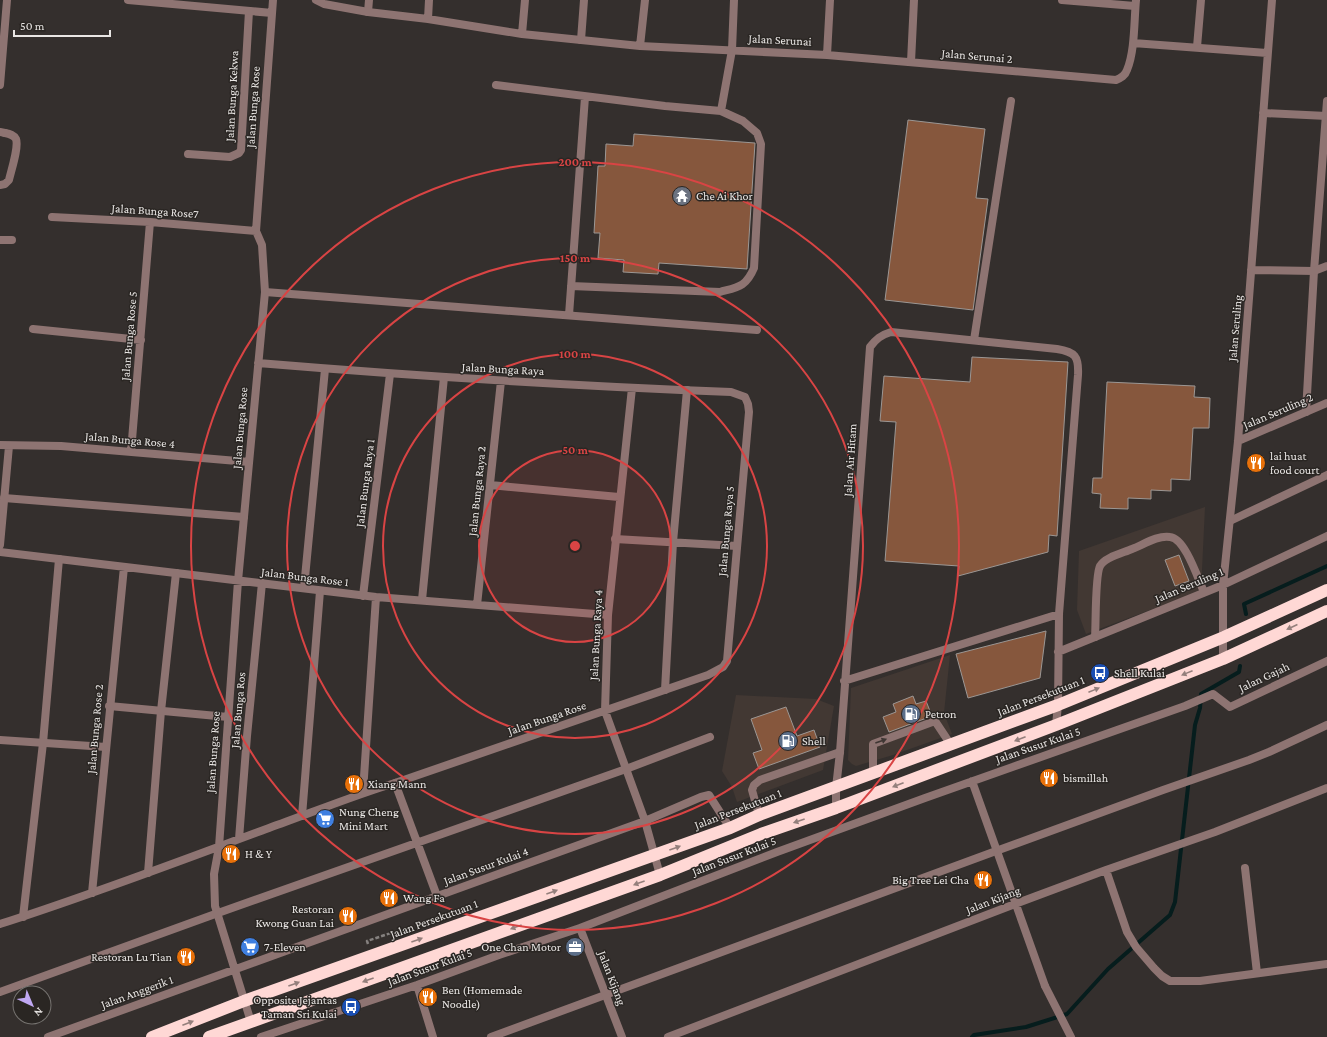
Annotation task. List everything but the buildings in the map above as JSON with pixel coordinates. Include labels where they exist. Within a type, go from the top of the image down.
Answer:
[{"type":"highway","name":"Jalan Persekutuan 1","points":[[152,1037],[244,1001],[730,828],[759,815],[836,788],[1058,705],[1224,637],[1327,590]]},
{"type":"highway","points":[[209,1037],[660,875],[761,834],[836,808],[1056,725],[1223,659],[1327,611]]},
{"type":"street","points":[[0,85],[7,0]]},
{"type":"street","points":[[128,0],[272,13]]},
{"type":"street","points":[[234,0],[234,9]]},
{"type":"street","name":"Jalan Bunga Rose","points":[[251,1022],[215,906],[214,874],[219,847],[238,581],[265,292],[262,245],[256,231],[273,0]]},
{"type":"street","name":"Jalan Serunai","points":[[316,0],[324,4],[368,12],[428,19],[522,34],[640,46],[827,55]]},
{"type":"street","points":[[368,12],[369,0]]},
{"type":"street","points":[[428,19],[429,0]]},
{"type":"street","points":[[522,34],[525,0]]},
{"type":"street","points":[[581,40],[584,0]]},
{"type":"street","points":[[640,46],[645,0]]},
{"type":"street","points":[[721,111],[732,50],[734,0]]},
{"type":"street","points":[[827,55],[830,0]]},
{"type":"street","points":[[911,62],[914,0]]},
{"type":"street","points":[[1062,0],[1136,3],[1133,43],[1267,53]]},
{"type":"street","points":[[1197,47],[1201,0]]},
{"type":"street","name":"Jalan Seruling","points":[[1223,659],[1223,584],[1238,441],[1272,0]]},
{"type":"street","name":"Jalan Bunga Kekwa","points":[[188,154],[230,157],[239,154],[241,150],[249,11]]},
{"type":"street","name":"Jalan Serunai 2","points":[[827,55],[1116,80],[1123,77],[1127,71],[1133,43]]},
{"type":"street","points":[[496,85],[585,97],[721,111],[743,121],[757,134],[761,144],[754,268],[749,280],[738,287],[720,292],[571,286]]},
{"type":"street","points":[[569,316],[585,97]]},
{"type":"street","points":[[1306,412],[1314,271],[1327,101]]},
{"type":"street","points":[[974,340],[1011,102]]},
{"type":"street","points":[[1263,113],[1326,116]]},
{"type":"street","points":[[0,185],[5,184],[9,180],[17,146],[15,137],[11,134],[3,132]]},
{"type":"street","name":"Jalan Bunga Rose7","points":[[52,217],[150,222],[256,231]]},
{"type":"street","name":"Jalan Bunga Rose 5","points":[[131,452],[150,222]]},
{"type":"street","points":[[0,240],[12,240]]},
{"type":"street","points":[[1251,270],[1314,271],[1327,266]]},
{"type":"street","points":[[265,292],[757,330]]},
{"type":"street","points":[[33,329],[140,340]]},
{"type":"street","name":"Jalan Air Hitam","points":[[836,808],[836,788],[840,752],[844,681],[870,348],[883,334],[891,332],[1069,351],[1076,357],[1079,366],[1059,614],[1058,705],[1056,725]]},
{"type":"street","name":"Jalan Bunga Raya","points":[[258,363],[390,374],[501,381],[730,392],[745,398]]},
{"type":"street","points":[[304,588],[325,369]]},
{"type":"street","name":"Jalan Bunga Raya 1","points":[[364,596],[390,374]]},
{"type":"street","points":[[422,600],[444,377]]},
{"type":"street","name":"Jalan Bunga Raya 2","points":[[477,605],[501,381]]},
{"type":"street","name":"Jalan Bunga Raya 4","points":[[632,388],[619,497],[608,615],[605,711],[645,821],[660,875]]},
{"type":"street","points":[[665,690],[673,542],[687,390]]},
{"type":"street","name":"Jalan Bunga Raya 5","points":[[723,667],[727,661],[728,654],[749,412],[748,404],[745,398]]},
{"type":"street","name":"Jalan Seruling 2","points":[[1238,441],[1327,403]]},
{"type":"street","name":"Jalan Bunga Rose 4","points":[[0,445],[61,446],[249,462]]},
{"type":"street","points":[[0,545],[9,446]]},
{"type":"street","points":[[1230,521],[1327,475]]},
{"type":"street","points":[[490,485],[619,497]]},
{"type":"street","points":[[4,498],[244,517]]},
{"type":"street","name":"Jalan Seruling 1","points":[[1058,652],[1223,584],[1327,536]]},
{"type":"street","points":[[1095,637],[1098,577],[1100,566],[1108,560],[1159,538],[1170,537],[1178,540],[1184,548],[1204,592]]},
{"type":"street","points":[[615,539],[737,546]]},
{"type":"street","name":"Jalan Bunga Rose 1","points":[[0,552],[364,596],[608,615]]},
{"type":"street","points":[[23,917],[42,743],[59,559]]},
{"type":"street","name":"Jalan Bunga Rose 2","points":[[92,894],[109,706],[124,567]]},
{"type":"street","points":[[148,873],[161,711],[176,573]]},
{"type":"street","name":"Jalan Bunga Ros","points":[[239,839],[247,736],[262,583]]},
{"type":"street","points":[[302,816],[320,591]]},
{"type":"street","points":[[363,792],[376,597]]},
{"type":"street","points":[[844,681],[1059,614]]},
{"type":"street","name":"Jalan Gajah","points":[[1213,694],[1230,707],[1327,661]]},
{"type":"street","name":"Jalan Bunga Rose","points":[[0,924],[92,894],[363,792],[395,783],[605,711],[708,675],[723,667]]},
{"type":"street","name":"Jalan Susur Kulai 5","points":[[261,1037],[417,985],[499,955],[580,928],[777,852],[1185,706],[1213,694]]},
{"type":"street","points":[[109,706],[228,718]]},
{"type":"street","points":[[873,774],[873,744],[935,721],[951,745]]},
{"type":"street","points":[[491,1037],[1269,752],[1327,725]]},
{"type":"street","points":[[0,992],[218,913],[626,769],[710,737]]},
{"type":"street","points":[[0,740],[106,747]]},
{"type":"street","points":[[759,815],[752,790],[754,785],[760,780],[840,752]]},
{"type":"street","points":[[972,781],[1045,986],[1071,1037]]},
{"type":"street","points":[[395,783],[437,896]]},
{"type":"street","name":"Jalan Kijang","points":[[668,1037],[1015,904],[1215,832],[1327,788]]},
{"type":"street","name":"Jalan Susur Kulai 4","points":[[234,970],[645,821],[701,797],[709,795],[730,828]]},
{"type":"street","points":[[1245,868],[1257,973]]},
{"type":"street","points":[[1106,870],[1127,932],[1136,947],[1154,968],[1170,981],[1200,981],[1327,964]]},
{"type":"street","name":"Jalan Kijang","points":[[580,928],[622,1037]]},
{"type":"street","name":"Jalan Anggerik 1","points":[[48,1037],[234,970]]},
{"type":"street","points":[[417,985],[433,1037]]},
{"type":"path","points":[[367,941],[394,932]]},
{"type":"shaded area","points":[[1205,507],[1201,591],[1086,634],[1077,610],[1079,551]]},
{"type":"shaded area","points":[[950,655],[944,713],[952,734],[893,755],[856,766],[852,764],[848,760],[851,688]]},
{"type":"shaded area","points":[[736,695],[816,699],[834,706],[823,770],[737,802],[732,787],[722,771]]},
{"type":"waterway","points":[[1246,614],[1244,604],[1327,566]]},
{"type":"waterway","points":[[972,1037],[974,1035],[1026,1027],[1067,1014],[1108,969],[1170,915],[1175,902],[1195,725],[1200,708],[1201,694],[1239,672],[1240,666]]},
{"type":"place","name":"Che Ai Khor","points":[[682,196]]},
{"type":"place","name":"lai huat food court","points":[[1256,463]]},
{"type":"place","name":"Shell Kulai","points":[[1100,673]]},
{"type":"place","name":"Petron","points":[[911,714]]},
{"type":"place","name":"Shell","points":[[788,741]]},
{"type":"place","name":"bismillah","points":[[1049,778]]},
{"type":"place","name":"Xiang Mann","points":[[354,784]]},
{"type":"place","name":"Nung Cheng Mini Mart","points":[[325,819]]},
{"type":"place","name":"H & Y","points":[[231,854]]},
{"type":"place","name":"Big Tree Lei Cha","points":[[983,880]]},
{"type":"place","name":"Wang Fa","points":[[389,898]]},
{"type":"place","name":"Restoran Kwong Guan Lai","points":[[348,916]]},
{"type":"place","name":"7-Eleven","points":[[250,947]]},
{"type":"place","name":"One Chan Motor","points":[[575,947]]},
{"type":"place","name":"Restoran Lu Tian","points":[[186,957]]},
{"type":"place","name":"Ben (Homemade Noodle)","points":[[428,997]]},
{"type":"place","name":"Opposite Jejantas Taman Sri Kulai","points":[[351,1007]]}]
